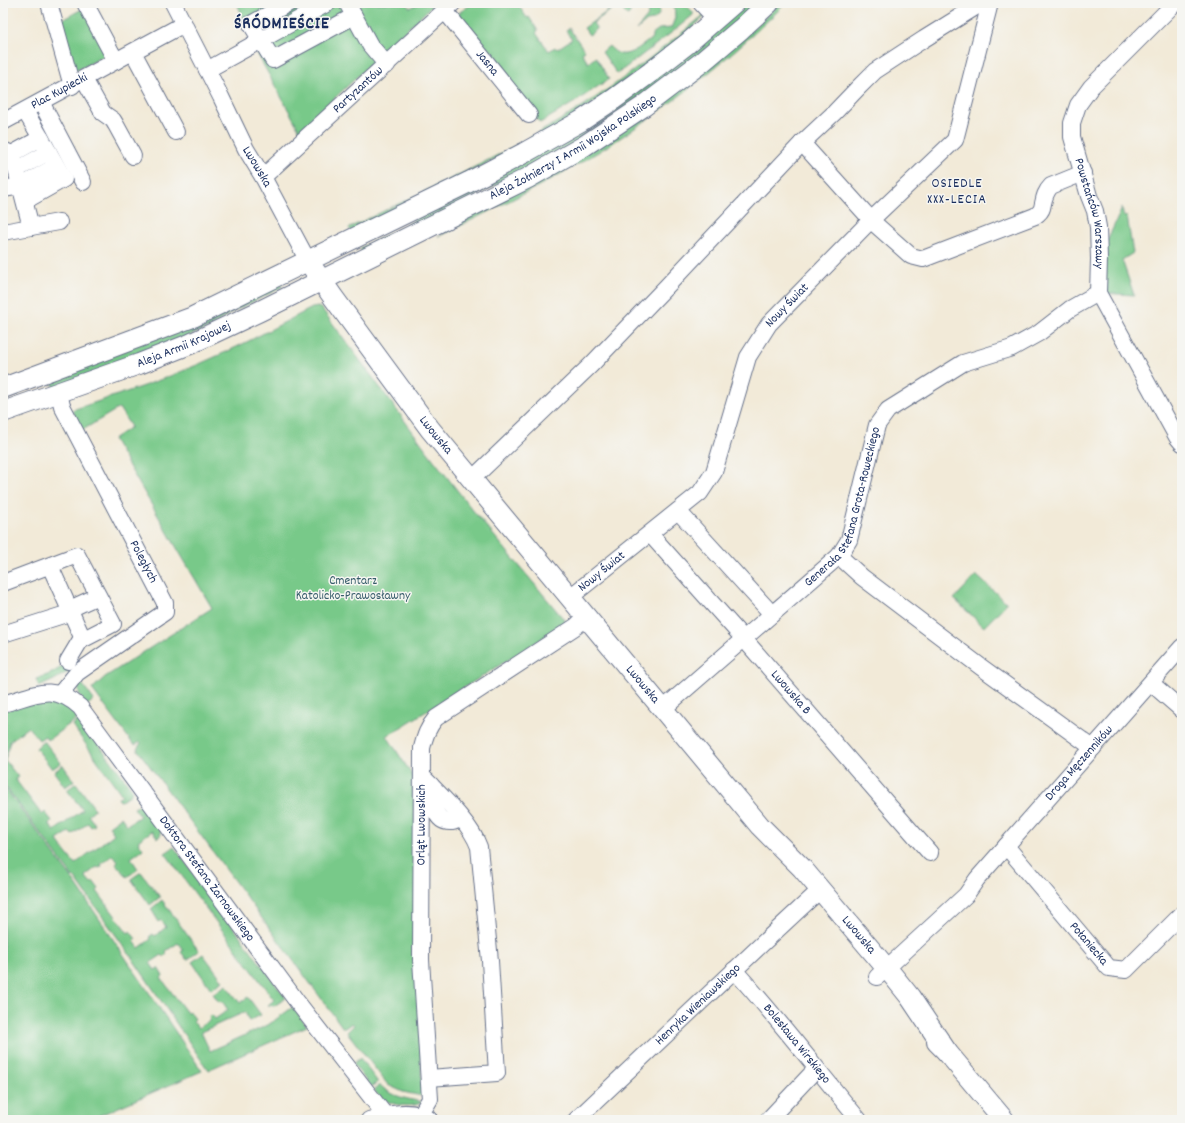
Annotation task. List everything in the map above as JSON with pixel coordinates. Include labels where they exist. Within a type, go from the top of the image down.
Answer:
[{"type":"main road","name":"Aleja Żołnierzy I Armii Wojska Polskiego","points":[[348,241],[524,153],[581,121],[651,72],[734,3]]},
{"type":"main road","name":"Aleja Żołnierzy I Armii Wojska Polskiego","points":[[358,262],[528,178],[600,136],[644,106],[702,62],[769,3]]},
{"type":"main road","name":"Aleja Armii Krajowej","points":[[3,385],[193,317],[348,241]]},
{"type":"main road","name":"Lwowska","points":[[308,261],[321,281],[430,429],[471,480],[760,826],[779,856],[816,894],[879,969],[900,1003],[947,1052],[1004,1120]]},
{"type":"main road","name":"Aleja Armii Krajowej","points":[[3,412],[179,349],[234,324],[358,262]]},
{"type":"street","points":[[49,3],[78,82],[102,113],[113,120],[133,156]]},
{"type":"street","points":[[85,3],[116,61]]},
{"type":"street","name":"Lwowska","points":[[173,3],[246,149],[263,177],[308,261]]},
{"type":"street","points":[[289,3],[251,24],[273,60],[351,9]]},
{"type":"street","points":[[701,3],[716,19]]},
{"type":"street","points":[[471,480],[591,365],[802,143],[875,71],[924,38],[982,3]]},
{"type":"street","name":"Nowy Świat","points":[[569,598],[700,493],[714,472],[748,357],[769,324],[871,220],[955,140],[990,3]]},
{"type":"street","name":"Powstańców Warszawy","points":[[1098,293],[1098,227],[1095,211],[1072,137],[1072,123],[1078,105],[1091,87],[1175,3]]},
{"type":"street","points":[[207,70],[322,4],[351,9]]},
{"type":"street","name":"Partyzantów","points":[[263,177],[449,7]]},
{"type":"street","name":"Jasna","points":[[449,7],[529,115]]},
{"type":"street","points":[[351,9],[370,45],[387,64]]},
{"type":"street","name":"Plac Kupiecki","points":[[3,120],[25,111],[184,24]]},
{"type":"street","points":[[133,52],[176,132]]},
{"type":"street","points":[[40,102],[83,182]]},
{"type":"street","points":[[25,111],[64,179],[25,201]]},
{"type":"street","points":[[802,143],[871,220],[911,256],[923,259],[1036,216],[1042,210],[1044,196],[1051,186],[1083,173]]},
{"type":"street","points":[[31,227],[21,186],[8,152],[45,145]]},
{"type":"street","points":[[16,170],[45,145]]},
{"type":"street","points":[[3,189],[21,186],[56,166]]},
{"type":"street","points":[[3,232],[59,222]]},
{"type":"street","points":[[1098,293],[1177,437],[1182,443]]},
{"type":"street","name":"Generała Stefana Grota-Roweckiego","points":[[663,709],[839,556],[848,540],[877,425],[888,410],[963,363],[1012,348],[1039,333],[1070,309],[1098,293]]},
{"type":"street","name":"Poległych","points":[[59,393],[62,406],[165,603],[165,612],[77,673],[60,694]]},
{"type":"street","points":[[678,511],[772,614]]},
{"type":"street","name":"Lwowska B","points":[[650,534],[744,639],[930,853]]},
{"type":"street","points":[[3,583],[78,555],[113,624],[80,641],[68,661]]},
{"type":"street","points":[[839,556],[862,577],[981,667],[1093,748]]},
{"type":"street","points":[[50,566],[69,610],[84,639]]},
{"type":"street","points":[[3,634],[63,615],[69,610],[98,596]]},
{"type":"street","name":"Orląt Lwowskich","points":[[426,1117],[430,1098],[421,960],[427,780],[422,748],[425,736],[429,726],[436,718],[576,627],[586,618]]},
{"type":"street","name":"Droga Męczenników","points":[[879,969],[962,900],[977,879],[1182,647]]},
{"type":"street","points":[[1150,683],[1182,710]]},
{"type":"street","name":"Doktora Stefana Żarnowskiego","points":[[3,704],[51,691],[70,698],[80,707],[298,1003],[385,1115]]},
{"type":"street","points":[[427,780],[475,837],[479,847],[490,961],[497,1073],[429,1078]]},
{"type":"street","name":"Połaniecka","points":[[1006,846],[1109,968],[1126,970],[1182,914]]},
{"type":"street","name":"Henryka Wieniawskiego","points":[[576,1120],[816,894]]},
{"type":"street","name":"Bolesława Wirskiego","points":[[734,970],[859,1120]]},
{"type":"street","points":[[768,1120],[816,1069]]},
{"type":"street","points":[[369,1120],[385,1115],[406,1113],[426,1117]]},
{"type":"green space","points":[[237,3],[407,3],[410,8],[419,3],[435,3],[300,131],[258,55]]},
{"type":"green space","points":[[473,3],[517,3],[527,18],[529,17],[538,31],[536,33],[549,51],[555,47],[557,49],[572,39],[566,30],[569,28],[585,51],[582,53],[588,63],[596,57],[609,79],[540,123],[468,34],[457,14]]},
{"type":"green space","points":[[619,3],[634,3],[629,14],[627,15],[618,5],[593,23],[597,29],[589,35],[584,28]]},
{"type":"green space","points":[[644,3],[658,3],[659,13],[654,20],[647,21],[636,30],[647,17],[649,12]]},
{"type":"green space","points":[[674,3],[684,3],[693,12],[693,15],[617,74],[602,52],[609,46],[620,54],[629,53],[652,38],[652,34],[659,29],[671,28],[675,18]]},
{"type":"green space","points":[[744,3],[759,3],[720,39],[576,144],[363,253],[360,248],[406,226],[429,208],[714,30]]},
{"type":"green space","points":[[780,3],[786,3],[737,49],[658,112],[602,150],[573,167],[438,237],[756,26]]},
{"type":"green space","points":[[84,8],[108,54],[72,73],[58,22]]},
{"type":"green space","points":[[704,15],[704,17],[657,59],[558,127],[352,233],[349,228],[506,151],[577,110],[633,71]]},
{"type":"green space","points":[[1122,208],[1124,217],[1127,216],[1133,253],[1122,260],[1134,295],[1098,293],[1099,259]]},
{"type":"green space","points":[[280,283],[282,287],[230,313],[209,328],[54,388],[51,378]]},
{"type":"green space","name":"Cmentarz Katolicko-Prawosławny","points":[[318,307],[322,309],[471,508],[567,623],[387,736],[414,778],[422,1096],[403,1092],[388,1085],[347,1032],[354,1025],[352,1023],[343,1028],[137,749],[141,743],[140,742],[135,745],[133,744],[92,689],[105,677],[212,608],[113,439],[131,427],[119,408],[81,431],[72,410],[163,379],[199,364],[241,345],[312,308]]},
{"type":"green space","points":[[976,575],[1007,603],[984,627],[954,599]]},
{"type":"green space","points":[[67,664],[71,670],[39,687],[36,679],[50,674]]},
{"type":"green space","points":[[80,681],[94,700],[86,706],[79,694],[78,688]]},
{"type":"green space","points":[[42,700],[59,702],[71,709],[79,717],[48,740],[45,736],[39,740],[28,727],[10,741],[5,760],[18,777],[15,779],[42,815],[45,812],[52,821],[49,824],[54,831],[83,810],[67,790],[76,783],[95,809],[88,815],[95,825],[91,827],[88,823],[72,835],[69,832],[57,840],[62,848],[75,864],[114,834],[109,826],[121,817],[127,825],[140,816],[134,808],[140,805],[143,806],[161,830],[161,834],[158,838],[152,831],[138,841],[143,849],[131,858],[138,869],[127,877],[116,864],[118,862],[113,855],[101,864],[102,866],[99,868],[97,867],[85,876],[91,883],[93,881],[99,889],[97,891],[128,933],[130,931],[136,939],[134,941],[139,948],[151,939],[149,937],[153,934],[155,936],[166,927],[161,920],[159,922],[151,909],[162,900],[199,951],[187,960],[181,952],[183,950],[178,943],[166,951],[167,954],[164,957],[162,955],[150,963],[155,970],[158,968],[163,976],[161,978],[187,1013],[190,1012],[195,1019],[193,1021],[198,1028],[210,1020],[209,1017],[212,1015],[215,1019],[228,1010],[222,1001],[219,1002],[213,994],[226,985],[240,1003],[248,997],[261,1015],[249,1021],[245,1012],[201,1032],[210,1051],[268,1025],[293,1007],[307,1026],[208,1070],[130,955],[74,877],[3,783],[3,711]]},
{"type":"green space","points":[[80,719],[132,789],[131,794],[123,800],[120,801],[118,798],[122,795],[72,725]]},
{"type":"green space","points":[[44,741],[61,763],[52,769],[36,748]]},
{"type":"green space","points":[[63,765],[74,781],[65,787],[54,772]]},
{"type":"green space","points":[[3,785],[73,880],[202,1071],[89,1120],[3,1120]]},
{"type":"green space","points":[[174,847],[286,998],[274,1006],[268,1005],[274,1000],[165,853]]},
{"type":"green space","points":[[141,872],[160,897],[150,905],[131,879]]},
{"type":"green space","points":[[203,954],[223,981],[211,989],[192,962]]},
{"type":"green space","points":[[360,1058],[377,1081],[377,1083],[371,1087],[353,1064]]},
{"type":"green space","points":[[379,1086],[390,1093],[406,1099],[423,1102],[409,1106],[397,1105],[379,1096],[374,1090]]},
{"type":"district","name":"ŚRÓDMIEŚCIE","points":[[282,25]]},
{"type":"district","name":"OSIEDLE XXX-LECIA","points":[[957,192]]}]
